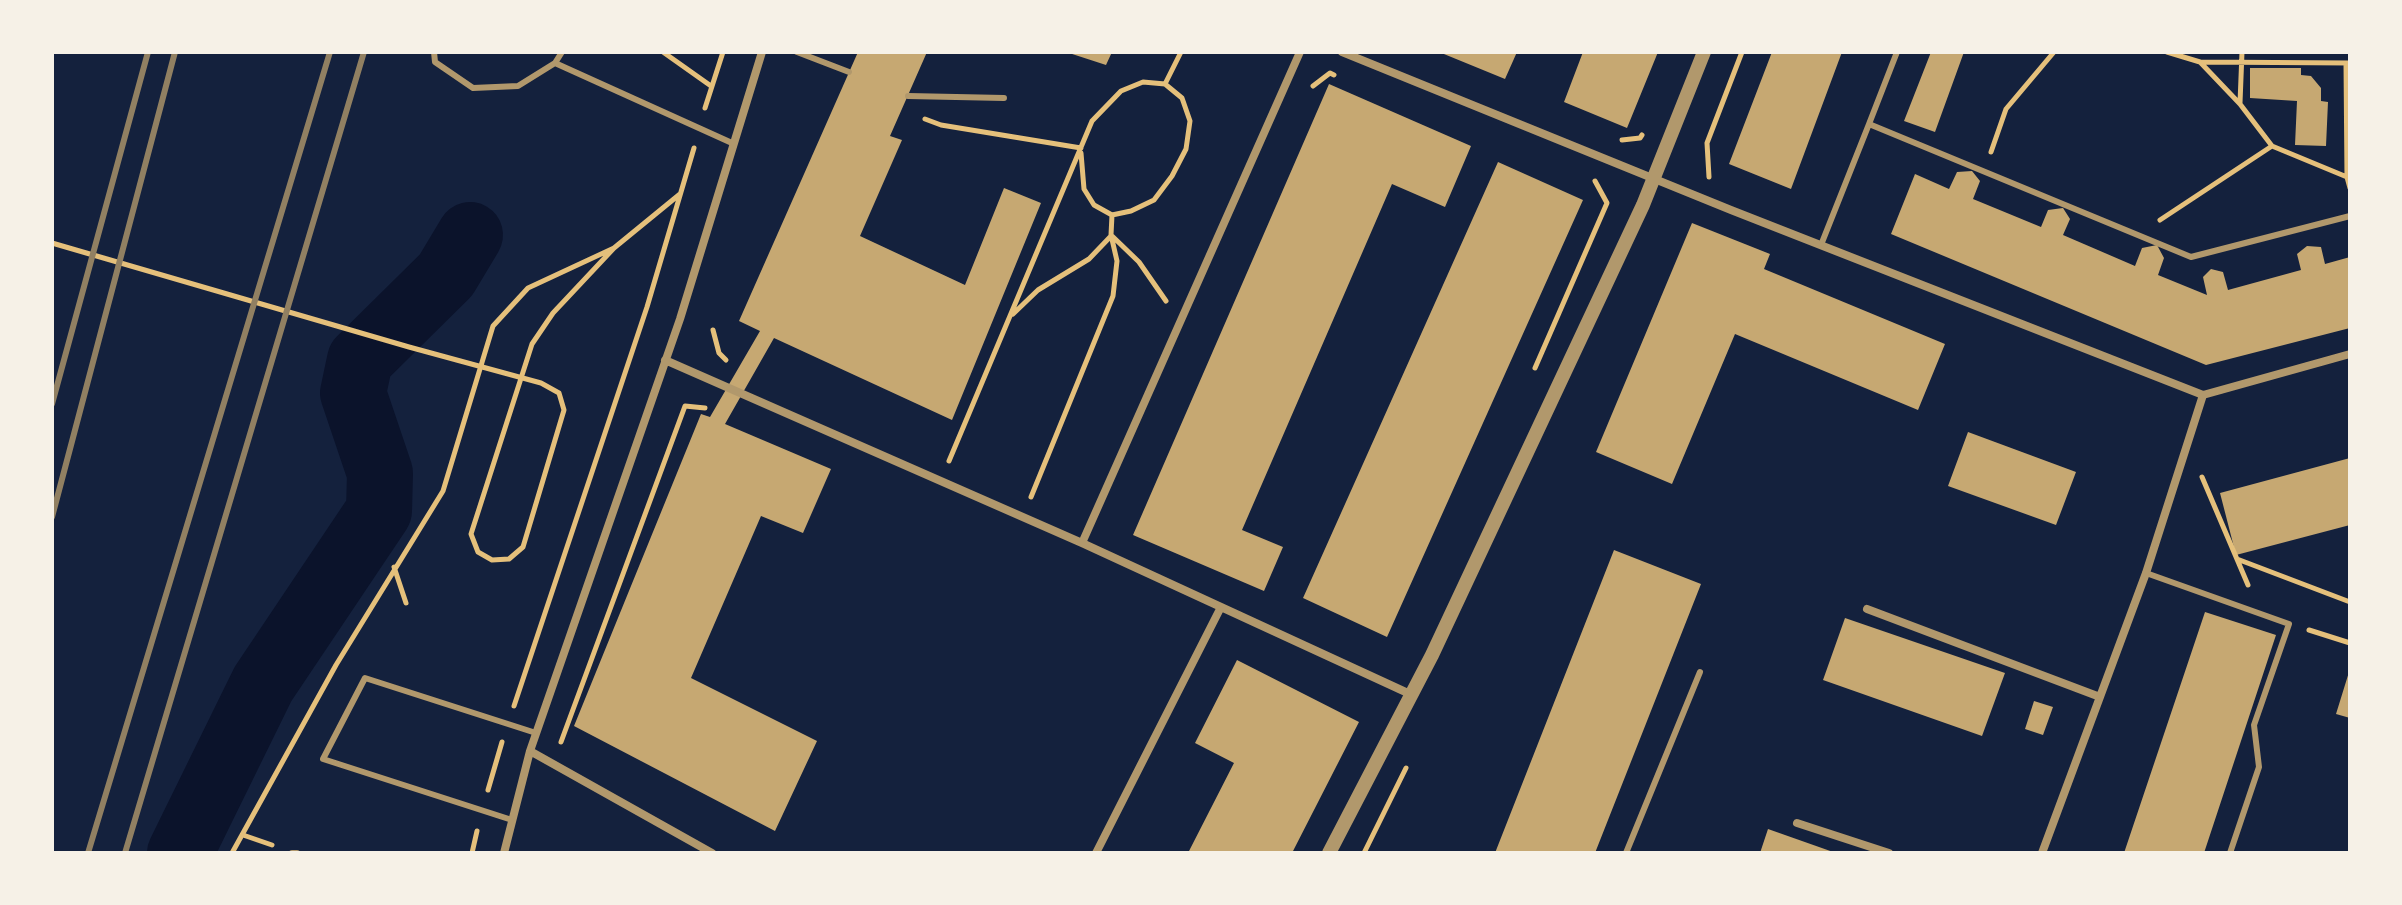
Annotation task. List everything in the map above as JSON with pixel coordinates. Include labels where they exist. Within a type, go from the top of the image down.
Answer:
[{"type":"street","points":[[504,853],[530,751],[665,360],[762,52]]},
{"type":"street","points":[[1082,543],[1300,52]]},
{"type":"street","points":[[1342,52],[2203,395],[2350,354]]},
{"type":"street","points":[[1329,853],[1439,641],[1653,178],[1704,52]]},
{"type":"street","points":[[665,360],[1082,543],[1410,694]]},
{"type":"street","points":[[2042,853],[2146,573],[2203,395]]},
{"type":"street","points":[[1096,853],[1221,607]]},
{"type":"street","points":[[1867,609],[2100,697]]},
{"type":"street","points":[[530,751],[712,853]]},
{"type":"street","points":[[1797,823],[1889,853]]},
{"type":"lane","points":[[434,52],[435,62],[473,88],[518,86],[555,63],[562,52]]},
{"type":"lane","points":[[797,52],[849,72]]},
{"type":"lane","points":[[1821,245],[1897,52]]},
{"type":"lane","points":[[555,63],[732,143]]},
{"type":"lane","points":[[908,96],[1004,98]]},
{"type":"lane","points":[[1869,124],[2191,257],[2350,216]]},
{"type":"lane","points":[[2146,573],[2289,624],[2254,725],[2259,767],[2230,853]]},
{"type":"lane","points":[[1626,853],[1700,672]]},
{"type":"lane","points":[[512,820],[323,759],[365,678],[536,733]]},
{"type":"path","points":[[663,52],[711,86],[723,52]]},
{"type":"path","points":[[1165,84],[1181,52]]},
{"type":"path","points":[[1984,172],[2006,109],[2054,52]]},
{"type":"path","points":[[2167,52],[2200,62],[2348,63],[2347,177],[2350,188]]},
{"type":"path","points":[[2240,104],[2242,52]]},
{"type":"path","points":[[2200,62],[2240,104],[2272,146],[2347,177]]},
{"type":"path","points":[[1308,95],[1315,81],[1330,73],[1345,79]]},
{"type":"path","points":[[949,461],[1092,121],[1121,91],[1143,82],[1165,84],[1182,98],[1190,121],[1186,149],[1172,176],[1154,200],[1131,211],[1112,215],[1094,205],[1084,189],[1081,148]]},
{"type":"path","points":[[915,115],[941,125],[1081,148]]},
{"type":"path","points":[[2137,235],[2272,146]]},
{"type":"path","points":[[1532,374],[1607,203],[1595,180],[1580,174]]},
{"type":"path","points":[[52,243],[409,347],[424,351],[482,367],[512,375],[526,379],[541,383],[559,393],[564,410],[523,547],[509,559],[492,560],[478,552],[471,534],[518,387],[523,373],[528,358],[532,344],[553,313],[614,248],[680,194],[647,307],[547,597],[481,812],[472,853]]},
{"type":"path","points":[[1031,497],[1113,296],[1117,261],[1111,235],[1112,215]]},
{"type":"path","points":[[1010,317],[1038,290],[1089,259],[1111,235]]},
{"type":"path","points":[[1111,235],[1139,262],[1168,304]]},
{"type":"path","points":[[232,853],[289,745],[394,567],[443,491],[493,326],[528,288],[614,248]]},
{"type":"path","points":[[553,764],[685,406],[705,408]]},
{"type":"path","points":[[2202,476],[2260,613]]},
{"type":"path","points":[[2236,559],[2350,602]]},
{"type":"path","points":[[394,567],[406,603]]},
{"type":"path","points":[[2289,624],[2350,643]]},
{"type":"path","points":[[243,835],[293,853]]},
{"type":"building","points":[[858,52],[927,52],[890,136],[902,140],[860,236],[965,285],[1004,188],[1041,203],[952,420],[774,338],[725,424],[831,469],[803,533],[761,516],[691,678],[817,741],[775,831],[574,726],[701,414],[710,417],[760,331],[739,321]]},
{"type":"building","points":[[1066,52],[1112,52],[1106,65]]},
{"type":"building","points":[[1439,52],[1517,52],[1505,79]]},
{"type":"building","points":[[1583,52],[1658,52],[1627,128],[1564,102]]},
{"type":"building","points":[[1772,52],[1842,52],[1791,189],[1729,164]]},
{"type":"building","points":[[1931,52],[1964,52],[1935,132],[1904,121]]},
{"type":"building","points":[[2250,68],[2301,68],[2301,75],[2311,76],[2321,88],[2321,101],[2328,102],[2326,146],[2295,145],[2297,101],[2250,98]]},
{"type":"building","points":[[1329,84],[1471,146],[1445,207],[1392,184],[1242,530],[1283,547],[1264,591],[1133,535]]},
{"type":"building","points":[[1498,162],[1583,200],[1387,637],[1303,598]]},
{"type":"building","points":[[1972,171],[1980,181],[1973,199],[2041,227],[2048,210],[2063,208],[2070,219],[2063,235],[2135,266],[2142,248],[2157,245],[2164,258],[2158,275],[2207,295],[2203,277],[2211,269],[2223,272],[2228,290],[2301,270],[2297,254],[2307,246],[2321,247],[2325,264],[2350,257],[2350,328],[2206,365],[1891,234],[1915,174],[1949,189],[1957,172]]},
{"type":"building","points":[[1692,223],[1770,254],[1764,269],[1945,344],[1918,410],[1735,334],[1672,484],[1596,452]]},
{"type":"building","points":[[1968,432],[2076,472],[2056,525],[1948,486]]},
{"type":"building","points":[[2350,458],[2350,525],[2236,555],[2220,493]]},
{"type":"building","points":[[1614,550],[1701,584],[1595,853],[1495,853]]},
{"type":"building","points":[[2205,612],[2276,635],[2204,853],[2124,853]]},
{"type":"building","points":[[1845,618],[2005,673],[1982,736],[1823,680]]},
{"type":"building","points":[[1237,660],[1359,722],[1292,853],[1188,853],[1234,763],[1195,743]]},
{"type":"building","points":[[2350,672],[2350,718],[2336,714]]},
{"type":"building","points":[[2034,701],[2053,707],[2043,735],[2025,729]]},
{"type":"building","points":[[1768,829],[1836,853],[1760,853]]},
{"type":"waterway","points":[[180,853],[263,684],[379,511],[380,473],[353,393],[360,360],[446,275],[470,235]]},
{"type":"railway","points":[[52,404],[148,52]]},
{"type":"railway","points":[[52,517],[175,52]]},
{"type":"railway","points":[[88,853],[330,52]]},
{"type":"railway","points":[[125,853],[364,52]]}]
